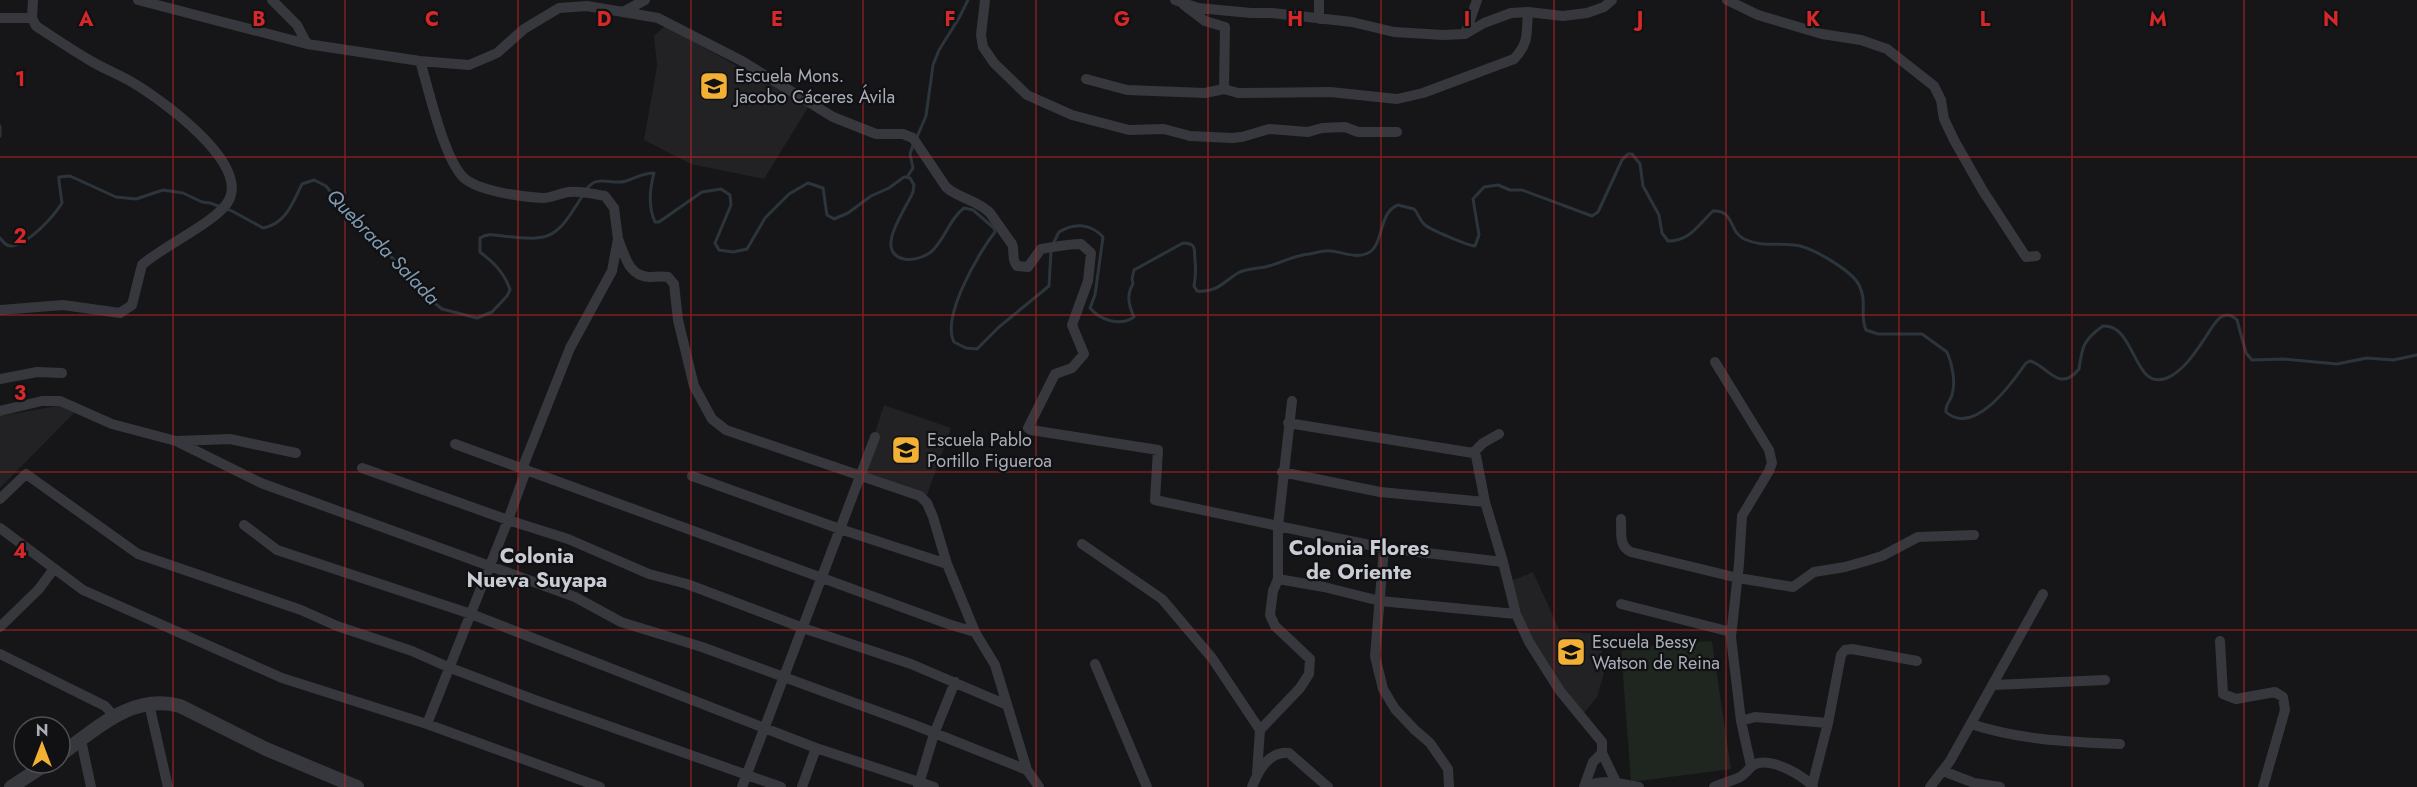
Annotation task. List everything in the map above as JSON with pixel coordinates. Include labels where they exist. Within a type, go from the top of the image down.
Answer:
[{"type":"street","points":[[0,310],[63,305],[120,312],[127,310],[132,305],[142,265],[210,218],[228,202],[233,188],[232,176],[219,153],[177,114],[135,84],[88,60],[36,26],[32,18],[33,0]]},
{"type":"street","points":[[138,0],[307,44],[420,61],[469,65],[497,53],[524,28],[550,12],[566,6],[587,3],[658,18],[742,60],[833,117],[876,134],[903,134],[916,141],[946,187],[990,213],[1012,245],[1013,261],[1017,266],[1028,267],[1041,249],[1052,249],[1063,244],[1081,244],[1091,253],[1088,281],[1072,325],[1084,354],[1072,368],[1055,374],[1029,429],[1158,450],[1155,500],[1384,548],[1503,562]]},
{"type":"street","points":[[272,0],[297,25],[307,44]]},
{"type":"street","points":[[623,12],[645,0]]},
{"type":"street","points":[[985,0],[981,35],[983,47],[994,63],[1022,92],[1072,115],[1129,130],[1164,129],[1190,136],[1236,138],[1266,129],[1308,132],[1322,128],[1345,127],[1358,132],[1397,132]]},
{"type":"street","points":[[1251,0],[1251,13]]},
{"type":"street","points":[[1319,0],[1319,19]]},
{"type":"street","points":[[1465,34],[1477,0]]},
{"type":"street","points":[[1180,1],[1198,8],[1251,13],[1272,12],[1352,21],[1394,32],[1443,35],[1465,34],[1484,23],[1511,13],[1528,12],[1563,16],[1587,13],[1604,7],[1612,0]]},
{"type":"street","points":[[1727,0],[1758,15],[1822,34],[1861,40],[1887,49],[1934,86],[1941,100],[1944,119],[1983,191],[2026,257],[2036,256]]},
{"type":"street","points":[[1180,1],[1189,11],[1205,21],[1226,27],[1224,89]]},
{"type":"street","points":[[1086,79],[1127,90],[1205,93],[1224,89],[1238,93],[1330,92],[1397,99],[1423,93],[1514,59],[1524,48],[1527,38],[1528,12]]},
{"type":"street","points":[[0,18],[32,18]]},
{"type":"street","points":[[420,61],[442,133],[463,177],[480,188],[540,198],[580,192],[599,195],[612,202],[618,239],[631,270],[635,274],[646,277],[668,277],[673,281],[678,320],[694,386],[712,419],[726,430],[920,496],[927,503],[975,632],[995,665],[1027,770],[1039,787]]},
{"type":"street","points":[[427,724],[508,520],[524,476],[524,464],[570,348],[610,275],[618,239]]},
{"type":"street","points":[[1715,363],[1772,457],[1769,471],[1744,510],[1731,632],[1741,721],[1751,766]]},
{"type":"street","points":[[0,379],[37,372],[62,374]]},
{"type":"street","points":[[0,411],[42,401],[60,401],[112,424],[176,441],[261,483],[336,508],[574,597],[621,622],[702,647],[1027,770]]},
{"type":"street","points":[[1260,730],[1300,688],[1309,674],[1310,659],[1275,626],[1270,615],[1273,591],[1278,579],[1278,525],[1282,472],[1287,423],[1292,401]]},
{"type":"street","points":[[1287,423],[1473,453],[1476,456],[1485,502],[1516,614],[1529,642],[1560,691],[1602,742],[1602,753],[1617,784]]},
{"type":"street","points":[[1473,453],[1483,443],[1499,434]]},
{"type":"street","points":[[742,787],[875,437]]},
{"type":"street","points":[[176,441],[230,439],[296,453]]},
{"type":"street","points":[[455,444],[975,632]]},
{"type":"street","points":[[362,468],[568,539],[649,574],[687,584],[803,628],[910,664],[1007,705]]},
{"type":"street","points":[[1282,472],[1380,492],[1485,502]]},
{"type":"street","points":[[0,499],[26,474],[138,554],[302,610],[337,626],[412,651],[448,667],[781,787]]},
{"type":"street","points":[[692,476],[840,529],[948,564]]},
{"type":"street","points":[[1621,519],[1622,544],[1625,549],[1738,578],[1793,587],[1814,572],[1866,561],[1918,537],[1974,535]]},
{"type":"street","points":[[244,525],[277,550],[471,614],[816,748],[919,784],[934,787]]},
{"type":"street","points":[[0,528],[53,570],[83,590],[282,678],[427,724],[600,787]]},
{"type":"street","points":[[1082,544],[1162,599],[1212,658],[1260,730],[1257,773],[1252,787]]},
{"type":"street","points":[[1384,548],[1375,656],[1383,689],[1395,709],[1431,743],[1448,770],[1449,787]]},
{"type":"street","points":[[0,627],[39,589],[53,570]]},
{"type":"street","points":[[1278,579],[1324,587],[1380,601],[1516,614]]},
{"type":"street","points":[[1930,787],[1943,771],[1971,724],[2043,594]]},
{"type":"street","points":[[1621,604],[1731,632]]},
{"type":"street","points":[[2220,641],[2223,694],[2236,699],[2275,692],[2283,697],[2284,710],[2263,787]]},
{"type":"street","points":[[1714,787],[1742,776],[1751,766],[1760,763],[1772,764],[1805,779],[1813,786],[1841,656],[1845,650],[1852,649],[1917,661]]},
{"type":"street","points":[[0,654],[105,706],[114,716]]},
{"type":"street","points":[[1095,664],[1147,787]]},
{"type":"street","points":[[1993,685],[2105,680]]},
{"type":"street","points":[[919,784],[934,734],[955,682]]},
{"type":"street","points":[[72,746],[114,716],[130,708],[165,703],[180,706],[266,749],[357,787]]},
{"type":"street","points":[[149,704],[168,787]]},
{"type":"street","points":[[1741,721],[1755,717],[1828,723]]},
{"type":"street","points":[[1971,724],[1997,732],[2066,742],[2120,744]]},
{"type":"street","points":[[81,740],[92,787]]},
{"type":"street","points":[[802,787],[816,748]]},
{"type":"street","points":[[1257,773],[1272,757],[1281,752],[1289,753],[1328,787]]},
{"type":"street","points":[[1585,787],[1593,762],[1602,753]]},
{"type":"street","points":[[1943,771],[1974,783],[2000,787]]},
{"type":"street","points":[[16,786],[31,775]]},
{"type":"street","points":[[1585,787],[1600,782],[1639,787]]},
{"type":"shaded area","name":"Escuela Mons. Jacobo Cáceres Ávila","points":[[665,26],[809,106],[764,179],[691,164],[644,140],[657,66],[654,36]]},
{"type":"shaded area","points":[[63,405],[74,413],[0,488],[0,416]]},
{"type":"shaded area","name":"Escuela Pablo Portillo Figueroa","points":[[884,405],[951,428],[927,495],[862,472]]},
{"type":"shaded area","name":"Escuela Bessy Watson de Reina","points":[[1533,572],[1560,631],[1599,634],[1605,670],[1597,697],[1583,714],[1553,676],[1526,629],[1511,581]]},
{"type":"shaded area","points":[[1712,641],[1731,769],[1631,782],[1621,648]]},
{"type":"waterway","points":[[916,139],[926,116],[933,65],[939,50],[968,0]]},
{"type":"waterway","name":"Quebrada Salada","points":[[0,126],[0,136]]},
{"type":"waterway","points":[[907,177],[913,168],[910,154],[913,145]]},
{"type":"waterway","name":"Quebrada Salada","points":[[1053,244],[1059,232],[1077,226],[1093,229],[1103,237],[1095,295],[1090,308],[1105,319],[1123,322],[1134,317],[1129,296],[1134,270],[1183,243],[1191,244],[1194,248],[1196,270],[1194,286],[1197,291],[1215,289],[1242,271],[1269,266],[1299,256],[1326,251],[1354,255],[1368,253],[1377,244],[1387,214],[1398,205],[1414,209],[1423,223],[1442,234],[1475,246],[1479,235],[1473,199],[1484,187],[1498,185],[1510,190],[1522,190],[1592,216],[1598,212],[1622,160],[1628,154],[1632,154],[1640,164],[1643,186],[1659,215],[1662,233],[1668,241],[1688,235],[1713,211],[1720,212],[1728,217],[1744,239],[1763,244],[1801,246],[1840,266],[1855,279],[1862,291],[1863,319],[1866,330],[1878,334],[1922,334],[1947,352],[1954,384],[1946,412],[1957,418],[1968,418],[1980,413],[2002,394],[2030,361],[2059,379],[2072,376],[2079,369],[2087,340],[2103,326],[2114,328],[2122,335],[2147,376],[2156,380],[2167,378],[2179,370],[2217,321],[2227,315],[2237,320],[2246,353],[2252,360],[2283,359],[2337,364],[2367,358],[2393,360],[2417,355]]},
{"type":"waterway","name":"Quebrada Salada","points":[[586,190],[595,182],[620,182],[654,173],[651,204],[655,222],[659,222],[702,192],[721,189],[730,195],[731,205],[715,243],[719,250],[733,252],[747,249],[765,218],[789,194],[808,183],[823,188],[827,215],[834,219],[848,213],[871,196],[889,188],[904,177],[910,178],[914,185],[913,192],[891,238],[891,248],[895,255],[911,259],[931,252],[940,242],[954,218],[964,208],[973,210],[994,228],[995,232],[980,254],[964,285],[953,317],[951,331],[954,342],[966,348],[977,349],[999,327],[1049,286],[1051,251]]},
{"type":"waterway","name":"Quebrada Salada","points":[[0,238],[8,245],[18,244],[25,241],[47,222],[62,203],[59,177],[70,176],[116,197],[136,199],[163,190],[183,193],[202,202],[232,211],[263,228],[278,222],[292,205],[302,184],[314,180],[326,186],[357,226],[400,265],[425,295],[442,309],[477,318],[492,312],[510,290],[498,268],[480,252],[480,238],[486,235],[533,238],[552,234],[566,220],[583,195]]},
{"type":"place","name":"Escuela Mons. Jacobo Cáceres Ávila","points":[[714,86]]},
{"type":"place","name":"Escuela Pablo Portillo Figueroa","points":[[906,450]]},
{"type":"place","name":"Escuela Bessy Watson de Reina","points":[[1571,652]]},
{"type":"district","name":"Colonia Flores de Oriente","points":[[1359,560]]},
{"type":"district","name":"Colonia Nueva Suyapa","points":[[537,568]]}]
